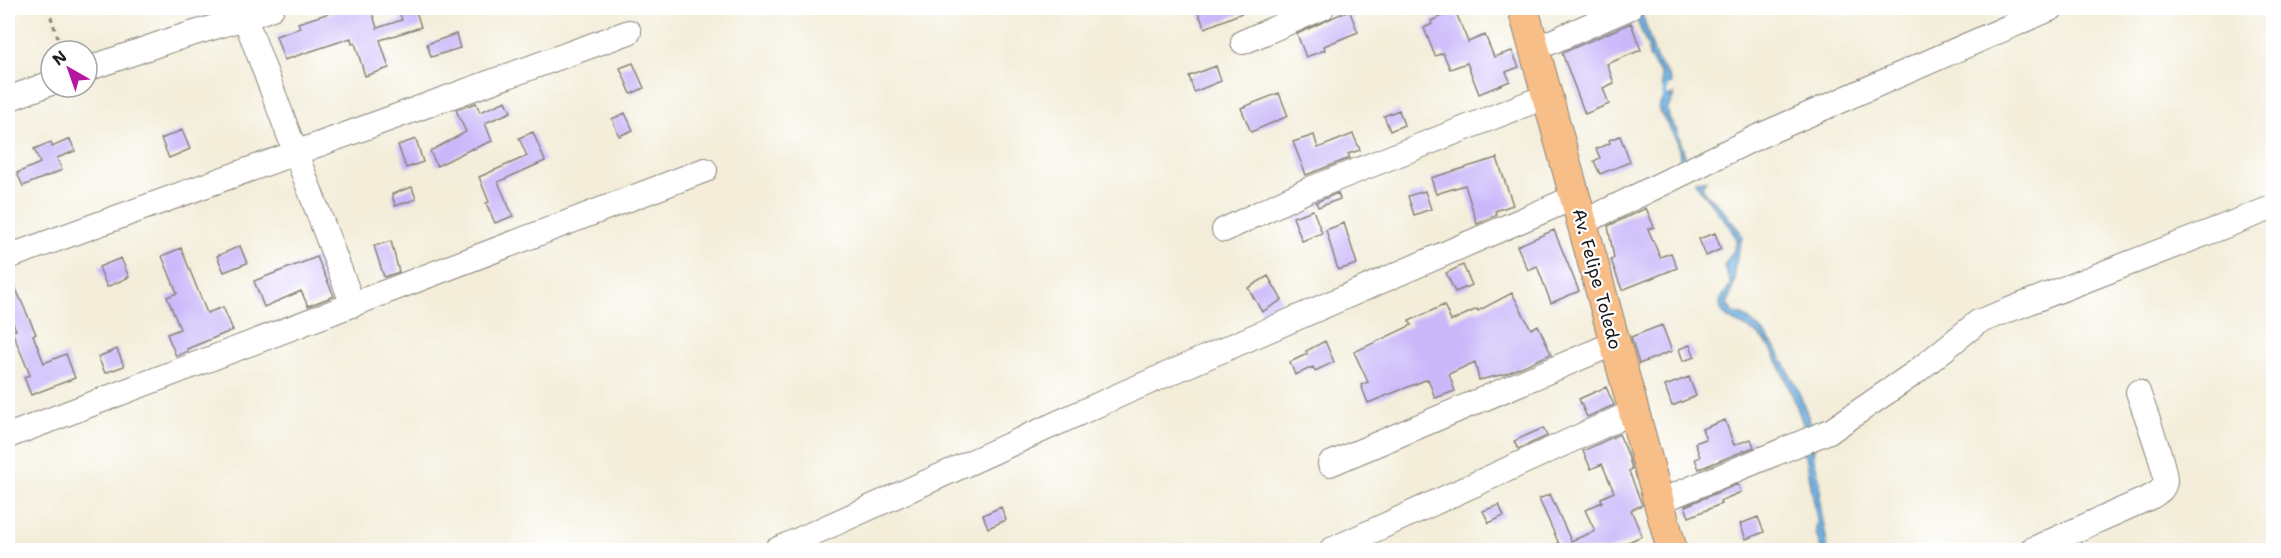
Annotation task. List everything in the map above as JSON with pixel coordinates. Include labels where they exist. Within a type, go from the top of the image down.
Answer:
[{"type":"main road","name":"Av. Felipe Toledo","points":[[1523,8],[1672,550]]},
{"type":"street","points":[[99,65],[272,8]]},
{"type":"street","points":[[1243,42],[1322,8]]},
{"type":"street","points":[[1535,49],[1629,8]]},
{"type":"street","points":[[776,550],[1124,393],[1755,138],[2052,8]]},
{"type":"street","points":[[245,18],[353,304]]},
{"type":"street","points":[[8,257],[629,32]]},
{"type":"street","points":[[8,99],[39,87]]},
{"type":"street","points":[[1224,230],[1310,189],[1547,96]]},
{"type":"street","points":[[8,436],[705,170]]},
{"type":"street","points":[[1658,502],[1832,430],[1916,372],[1978,322],[2274,207]]},
{"type":"street","points":[[1330,464],[1614,343]]},
{"type":"street","points":[[2031,550],[2162,490],[2165,481],[2163,472],[2138,392]]},
{"type":"street","points":[[1331,550],[1633,412]]},
{"type":"path","points":[[48,8],[58,39]]},
{"type":"water","points":[[1641,11],[1656,59],[1668,75],[1671,84],[1662,87],[1661,74],[1649,57],[1648,47],[1634,13]]},
{"type":"water","points":[[1674,95],[1667,110],[1669,118],[1677,131],[1685,156],[1693,166],[1681,163],[1678,142],[1661,114],[1659,105],[1664,99]]},
{"type":"water","points":[[1706,180],[1702,186],[1705,193],[1720,207],[1742,237],[1734,269],[1735,279],[1727,305],[1733,313],[1744,316],[1763,332],[1778,352],[1797,388],[1812,427],[1805,435],[1791,392],[1769,346],[1754,332],[1727,317],[1721,309],[1721,299],[1731,284],[1724,267],[1735,248],[1736,239],[1727,223],[1695,181]]},
{"type":"water","points":[[1814,446],[1813,456],[1820,483],[1820,505],[1828,550],[1822,550],[1816,533],[1817,519],[1806,455],[1802,450]]},
{"type":"building","points":[[345,8],[371,8],[377,28],[402,20],[398,8],[415,8],[421,27],[380,40],[389,68],[365,76],[355,43],[352,44],[351,38],[284,60],[276,36],[300,28],[298,23]]},
{"type":"building","points":[[1196,8],[1254,8],[1205,28]]},
{"type":"building","points":[[1349,10],[1358,32],[1324,46],[1325,50],[1306,57],[1297,34]]},
{"type":"building","points":[[1455,10],[1468,42],[1485,35],[1494,57],[1512,51],[1519,67],[1506,72],[1510,81],[1479,94],[1467,63],[1450,69],[1443,53],[1435,56],[1424,28],[1432,24],[1431,21]]},
{"type":"building","points":[[1631,23],[1641,50],[1607,64],[1614,83],[1603,88],[1609,104],[1585,114],[1562,53]]},
{"type":"building","points":[[456,34],[460,48],[431,57],[427,44]]},
{"type":"building","points":[[633,63],[644,88],[631,94],[620,68]]},
{"type":"building","points":[[1216,66],[1221,81],[1194,92],[1189,76]]},
{"type":"building","points":[[1279,93],[1288,116],[1251,132],[1241,108]]},
{"type":"building","points":[[506,101],[511,112],[485,123],[492,141],[437,166],[430,151],[466,132],[456,110],[476,103],[480,112]]},
{"type":"building","points":[[1399,110],[1404,125],[1390,131],[1384,116]]},
{"type":"building","points":[[625,113],[633,130],[619,136],[612,119]]},
{"type":"building","points":[[182,130],[190,149],[169,158],[161,139]]},
{"type":"building","points":[[533,132],[545,161],[498,182],[513,216],[495,223],[486,203],[489,202],[479,177],[527,156],[519,138]]},
{"type":"building","points":[[1353,134],[1360,150],[1348,154],[1350,158],[1306,175],[1293,142],[1314,135],[1318,148]]},
{"type":"building","points":[[1620,136],[1630,162],[1600,174],[1594,161],[1600,158],[1596,149]]},
{"type":"building","points":[[70,139],[75,151],[57,158],[62,170],[23,186],[17,173],[40,163],[34,149],[51,142],[52,147]]},
{"type":"building","points":[[416,139],[423,162],[406,168],[398,145]]},
{"type":"building","points":[[1497,158],[1513,205],[1495,211],[1497,215],[1477,224],[1465,185],[1436,194],[1431,178]]},
{"type":"building","points":[[412,187],[416,199],[395,206],[392,194]]},
{"type":"building","points":[[1425,191],[1431,209],[1414,215],[1408,196]]},
{"type":"building","points":[[1338,193],[1340,199],[1318,207],[1316,202]]},
{"type":"building","points":[[1646,208],[1654,227],[1648,229],[1660,257],[1671,253],[1677,268],[1622,290],[1611,260],[1614,258],[1608,226]]},
{"type":"building","points":[[1313,210],[1322,233],[1302,241],[1293,217]]},
{"type":"building","points":[[1344,223],[1357,264],[1338,270],[1326,230]]},
{"type":"building","points":[[1554,230],[1579,291],[1551,303],[1537,266],[1528,270],[1517,246]]},
{"type":"building","points":[[1715,233],[1721,249],[1706,256],[1699,239]]},
{"type":"building","points":[[391,241],[399,272],[384,277],[374,246]]},
{"type":"building","points":[[240,246],[247,263],[224,272],[217,256]]},
{"type":"building","points":[[181,248],[207,313],[223,307],[233,330],[187,349],[188,351],[176,356],[167,334],[180,329],[167,297],[177,293],[162,256]]},
{"type":"building","points":[[317,257],[334,296],[308,306],[301,291],[264,307],[254,281]]},
{"type":"building","points":[[121,258],[129,277],[107,287],[99,267]]},
{"type":"building","points":[[1463,265],[1472,285],[1455,292],[1446,273]]},
{"type":"building","points":[[8,271],[36,334],[33,335],[44,363],[66,354],[75,378],[31,395],[24,377],[30,375],[12,331],[16,330],[8,311]]},
{"type":"building","points":[[1268,276],[1282,300],[1262,312],[1248,288]]},
{"type":"building","points":[[1512,293],[1531,329],[1538,325],[1551,354],[1505,374],[1479,380],[1475,362],[1449,374],[1455,391],[1435,398],[1428,379],[1368,403],[1361,385],[1368,382],[1354,352],[1412,325],[1409,321],[1444,305],[1451,321],[1477,309],[1478,311]]},
{"type":"building","points":[[1662,325],[1672,351],[1639,364],[1631,337]]},
{"type":"building","points":[[1325,341],[1334,362],[1315,371],[1313,367],[1295,375],[1290,362],[1307,354],[1306,351]]},
{"type":"building","points":[[1690,345],[1695,357],[1683,361],[1679,349]]},
{"type":"building","points":[[117,349],[124,366],[105,373],[98,357]]},
{"type":"building","points":[[1689,377],[1696,396],[1672,406],[1665,386]]},
{"type":"building","points":[[1606,387],[1614,405],[1587,417],[1579,399]]},
{"type":"building","points":[[1725,420],[1734,445],[1751,439],[1754,447],[1699,469],[1695,459],[1700,457],[1695,443],[1706,439],[1702,429]]},
{"type":"building","points":[[1543,428],[1547,436],[1518,449],[1514,441]]},
{"type":"building","points":[[1619,434],[1627,452],[1632,469],[1629,471],[1642,505],[1631,510],[1642,536],[1610,550],[1550,550],[1560,546],[1539,499],[1550,494],[1571,541],[1595,531],[1585,510],[1602,502],[1601,498],[1614,492],[1602,464],[1591,469],[1583,451]]},
{"type":"building","points":[[1738,484],[1741,492],[1720,501],[1721,504],[1689,517],[1685,506]]},
{"type":"building","points":[[1499,505],[1504,516],[1489,523],[1483,511]]},
{"type":"building","points":[[1001,507],[1006,520],[988,528],[983,515]]},
{"type":"building","points":[[1758,517],[1764,532],[1746,539],[1740,524]]},
{"type":"waterway","points":[[1665,82],[1665,103]]}]
